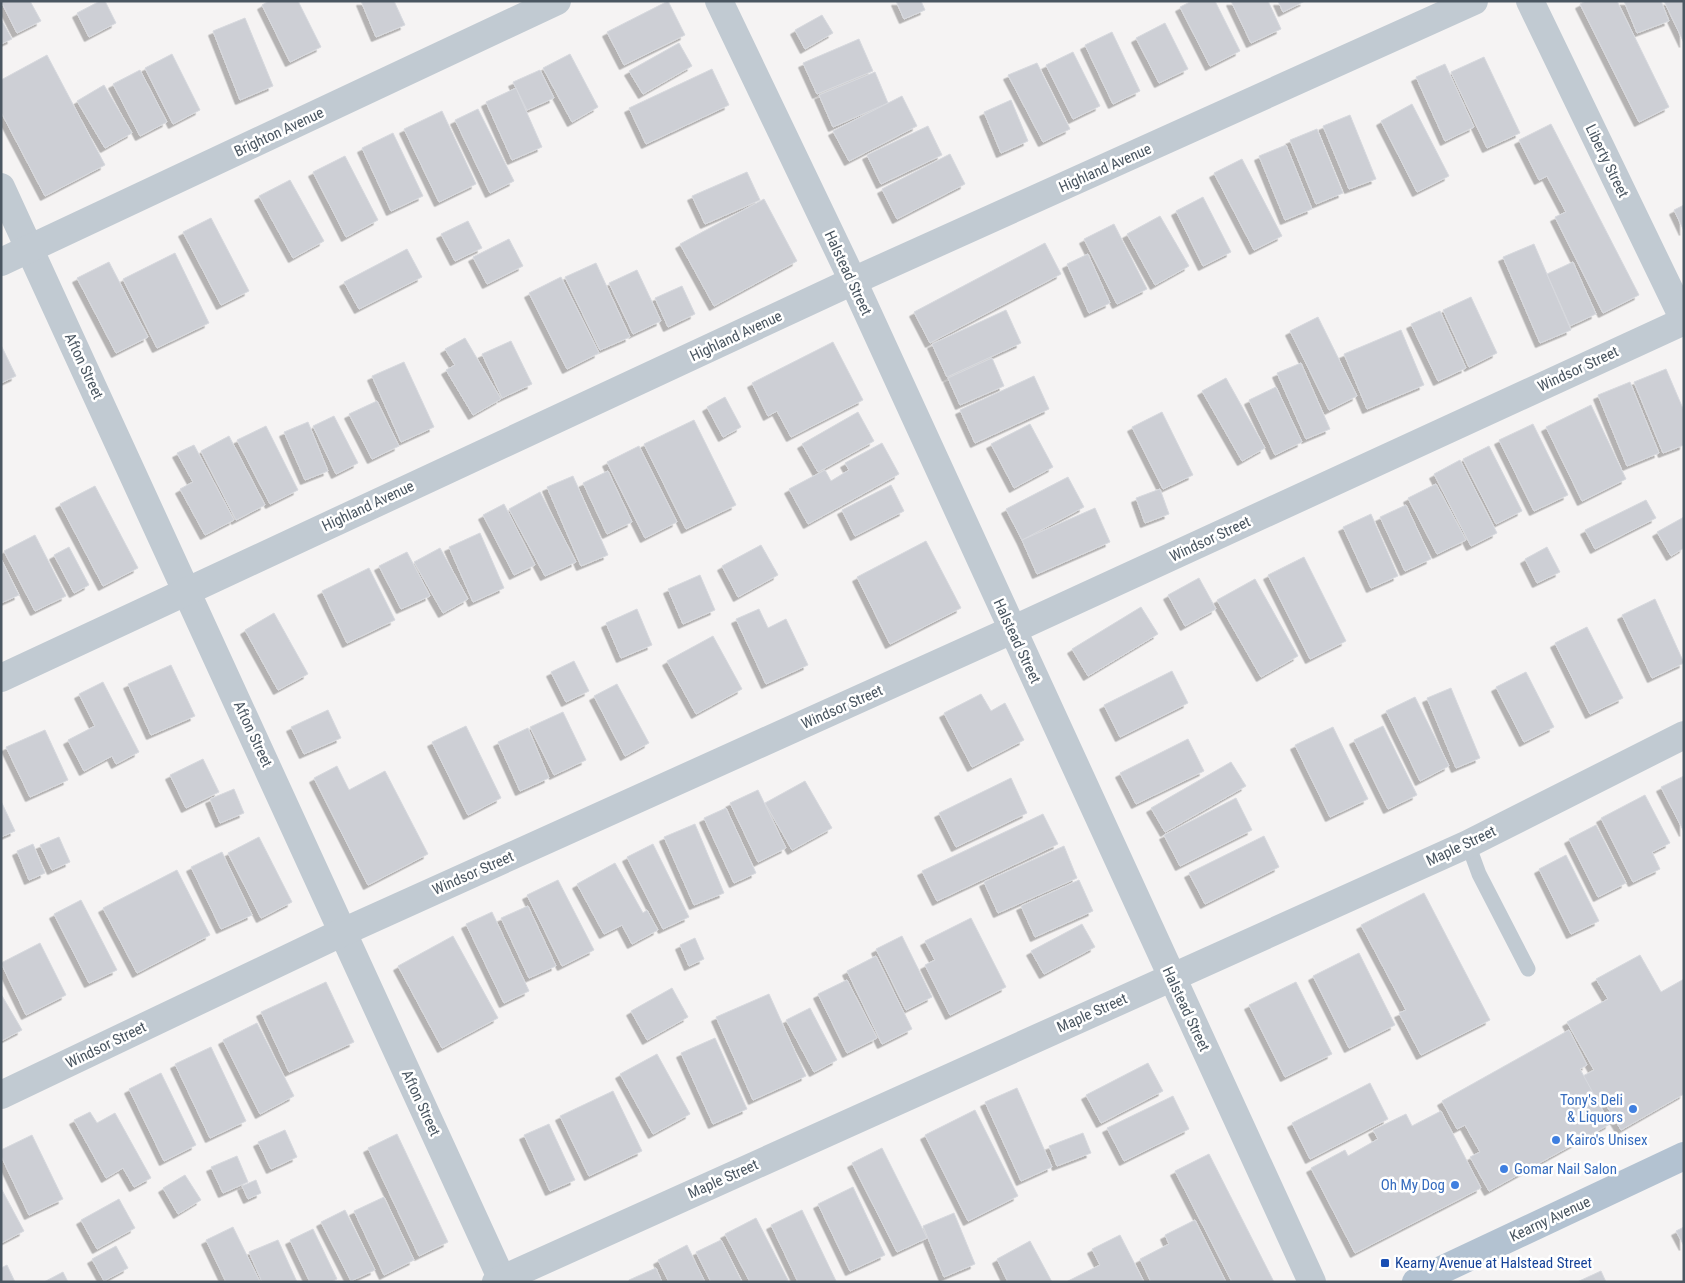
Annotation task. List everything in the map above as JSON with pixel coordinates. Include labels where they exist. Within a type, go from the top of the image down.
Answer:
[{"type":"main road","name":"Kearny Avenue","points":[[1416,1282],[1684,1156]]},
{"type":"street","name":"Brighton Avenue","points":[[1,262],[557,1]]},
{"type":"street","name":"Halstead Street","points":[[719,1],[853,281],[1312,1282]]},
{"type":"street","name":"Highland Avenue","points":[[1,678],[853,281],[1474,1]]},
{"type":"street","name":"Liberty Street","points":[[1530,1],[1684,320]]},
{"type":"street","name":"Afton Street","points":[[1,187],[343,932],[500,1281]]},
{"type":"street","name":"Windsor Street","points":[[1,1095],[343,932],[1012,630],[1684,320]]},
{"type":"street","name":"Maple Street","points":[[500,1281],[1468,844],[1684,735]]},
{"type":"lane","points":[[1468,844],[1479,874],[1528,969]]},
{"type":"building","points":[[1,1],[30,1],[41,21],[17,33]]},
{"type":"building","points":[[100,1],[105,1],[116,23],[89,37],[77,13]]},
{"type":"building","points":[[269,1],[298,1],[321,47],[290,62],[262,5]]},
{"type":"building","points":[[361,1],[394,1],[405,25],[376,37]]},
{"type":"building","points":[[668,1],[685,35],[624,65],[607,32]]},
{"type":"building","points":[[896,1],[921,1],[925,10],[904,19]]},
{"type":"building","points":[[1192,1],[1215,1],[1240,51],[1210,66],[1180,7]]},
{"type":"building","points":[[1231,1],[1268,1],[1281,29],[1251,43]]},
{"type":"building","points":[[1278,1],[1305,1],[1283,12]]},
{"type":"building","points":[[1586,1],[1617,1],[1669,107],[1639,122],[1580,4]]},
{"type":"building","points":[[1624,1],[1661,1],[1669,21],[1637,33]]},
{"type":"building","points":[[1664,1],[1684,1],[1684,43]]},
{"type":"building","points":[[822,15],[833,33],[805,49],[795,30]]},
{"type":"building","points":[[245,18],[273,86],[240,100],[213,31]]},
{"type":"building","points":[[1,19],[12,39],[1,44]]},
{"type":"building","points":[[1165,23],[1188,69],[1159,83],[1136,38]]},
{"type":"building","points":[[1112,32],[1140,91],[1113,104],[1085,45]]},
{"type":"building","points":[[859,39],[873,71],[817,94],[803,63]]},
{"type":"building","points":[[679,43],[692,66],[643,94],[629,71]]},
{"type":"building","points":[[1073,52],[1100,106],[1073,119],[1046,65]]},
{"type":"building","points":[[172,54],[200,110],[173,124],[145,68]]},
{"type":"building","points":[[570,54],[598,107],[572,122],[543,68]]},
{"type":"building","points":[[47,55],[105,165],[45,196],[1,112],[1,80]]},
{"type":"building","points":[[1484,57],[1520,133],[1487,148],[1451,72]]},
{"type":"building","points":[[1037,63],[1070,129],[1043,142],[1008,75]]},
{"type":"building","points":[[1445,64],[1474,127],[1445,141],[1416,77]]},
{"type":"building","points":[[712,69],[729,105],[646,144],[629,108]]},
{"type":"building","points":[[140,70],[167,122],[140,136],[113,84]]},
{"type":"building","points":[[540,70],[554,98],[527,110],[513,82]]},
{"type":"building","points":[[875,72],[888,103],[833,127],[819,95]]},
{"type":"building","points":[[104,85],[132,133],[105,148],[77,101]]},
{"type":"building","points":[[516,88],[542,147],[512,160],[486,102]]},
{"type":"building","points":[[902,96],[917,126],[849,161],[833,131]]},
{"type":"building","points":[[1011,100],[1028,141],[1001,153],[984,112]]},
{"type":"building","points":[[1412,104],[1449,176],[1417,192],[1381,121]]},
{"type":"building","points":[[478,109],[514,181],[490,193],[455,120]]},
{"type":"building","points":[[442,111],[476,184],[439,202],[404,129]]},
{"type":"building","points":[[1350,115],[1376,179],[1349,189],[1323,126]]},
{"type":"building","points":[[1551,124],[1639,295],[1603,313],[1555,217],[1566,212],[1547,176],[1539,180],[1519,140]]},
{"type":"building","points":[[928,126],[942,155],[881,184],[867,155]]},
{"type":"building","points":[[1317,129],[1343,193],[1316,204],[1290,140]]},
{"type":"building","points":[[393,133],[423,196],[391,211],[362,148]]},
{"type":"building","points":[[1286,145],[1312,209],[1285,220],[1259,156]]},
{"type":"building","points":[[950,154],[965,184],[897,219],[882,189]]},
{"type":"building","points":[[345,156],[378,220],[346,237],[313,172]]},
{"type":"building","points":[[1242,159],[1282,236],[1254,250],[1214,173]]},
{"type":"building","points":[[747,172],[760,200],[705,224],[692,196]]},
{"type":"building","points":[[290,180],[324,241],[293,258],[259,196]]},
{"type":"building","points":[[1203,197],[1231,252],[1203,266],[1176,211]]},
{"type":"building","points":[[764,199],[797,261],[714,306],[680,244]]},
{"type":"building","points":[[1684,205],[1684,231],[1674,210]]},
{"type":"building","points":[[1160,216],[1189,266],[1155,285],[1127,234]]},
{"type":"building","points":[[211,218],[249,291],[221,305],[183,232]]},
{"type":"building","points":[[468,221],[482,248],[455,261],[441,234]]},
{"type":"building","points":[[1114,224],[1147,289],[1117,304],[1084,239]]},
{"type":"building","points":[[509,239],[523,266],[487,284],[473,257]]},
{"type":"building","points":[[1045,243],[1061,274],[930,343],[914,312]]},
{"type":"building","points":[[1534,244],[1571,330],[1540,343],[1503,257]]},
{"type":"building","points":[[407,249],[422,277],[359,309],[344,282]]},
{"type":"building","points":[[175,253],[209,323],[157,348],[123,279]]},
{"type":"building","points":[[1088,254],[1110,303],[1089,313],[1067,264]]},
{"type":"building","points":[[109,262],[148,337],[116,353],[77,278]]},
{"type":"building","points":[[1573,262],[1596,314],[1570,326],[1547,274]]},
{"type":"building","points":[[596,263],[630,337],[600,350],[565,277]]},
{"type":"building","points":[[637,270],[661,321],[633,334],[609,283]]},
{"type":"building","points":[[561,277],[599,353],[567,369],[529,293]]},
{"type":"building","points":[[682,286],[695,314],[668,327],[655,298]]},
{"type":"building","points":[[1471,297],[1497,353],[1469,367],[1443,310]]},
{"type":"building","points":[[1006,310],[1021,343],[947,377],[932,344]]},
{"type":"building","points":[[1440,311],[1466,368],[1438,381],[1411,324]]},
{"type":"building","points":[[1318,317],[1357,396],[1329,410],[1290,331]]},
{"type":"building","points":[[1401,330],[1424,385],[1367,409],[1344,354]]},
{"type":"building","points":[[465,338],[501,399],[473,415],[446,370],[455,365],[445,349]]},
{"type":"building","points":[[511,341],[532,384],[502,398],[482,354]]},
{"type":"building","points":[[833,342],[863,400],[791,437],[777,411],[768,416],[752,383]]},
{"type":"building","points":[[1,345],[16,376],[1,383]]},
{"type":"building","points":[[992,358],[1004,386],[960,405],[948,378]]},
{"type":"building","points":[[404,362],[434,427],[401,442],[372,376]]},
{"type":"building","points":[[1301,363],[1330,429],[1306,439],[1277,373]]},
{"type":"building","points":[[1666,369],[1684,411],[1684,445],[1663,453],[1634,382]]},
{"type":"building","points":[[1034,376],[1049,409],[975,443],[960,410]]},
{"type":"building","points":[[1226,378],[1265,448],[1242,461],[1202,391]]},
{"type":"building","points":[[1630,382],[1659,453],[1627,466],[1598,395]]},
{"type":"building","points":[[1276,387],[1302,442],[1275,455],[1249,400]]},
{"type":"building","points":[[725,397],[741,427],[723,437],[707,407]]},
{"type":"building","points":[[377,401],[399,446],[372,459],[349,414]]},
{"type":"building","points":[[1591,405],[1626,479],[1582,501],[1546,427]]},
{"type":"building","points":[[858,412],[874,441],[818,472],[802,444]]},
{"type":"building","points":[[1162,412],[1193,475],[1163,489],[1132,427]]},
{"type":"building","points":[[334,416],[358,463],[336,474],[313,426]]},
{"type":"building","points":[[694,420],[736,505],[686,529],[644,444]]},
{"type":"building","points":[[308,422],[328,471],[305,480],[284,432]]},
{"type":"building","points":[[1030,424],[1053,467],[1014,488],[991,444]]},
{"type":"building","points":[[1533,424],[1568,495],[1534,511],[1499,440]]},
{"type":"building","points":[[266,426],[298,490],[270,504],[237,440]]},
{"type":"building","points":[[229,436],[265,505],[236,520],[201,451]]},
{"type":"building","points":[[882,443],[899,474],[808,524],[789,489],[825,470],[831,481],[849,470],[845,463]]},
{"type":"building","points":[[194,445],[234,520],[205,535],[180,489],[193,482],[177,453]]},
{"type":"building","points":[[639,446],[677,522],[645,538],[607,462]]},
{"type":"building","points":[[1489,446],[1522,511],[1496,524],[1463,459]]},
{"type":"building","points":[[1460,460],[1497,533],[1471,546],[1434,474]]},
{"type":"building","points":[[608,471],[632,522],[607,534],[583,483]]},
{"type":"building","points":[[573,476],[608,555],[581,566],[547,487]]},
{"type":"building","points":[[1068,477],[1084,507],[1022,540],[1006,509]]},
{"type":"building","points":[[1436,484],[1466,540],[1437,554],[1408,498]]},
{"type":"building","points":[[891,485],[904,511],[855,536],[842,510]]},
{"type":"building","points":[[95,486],[138,568],[103,586],[60,504]]},
{"type":"building","points":[[1160,489],[1169,514],[1145,523],[1136,498]]},
{"type":"building","points":[[540,492],[576,562],[545,576],[509,509]]},
{"type":"building","points":[[1646,500],[1656,518],[1595,549],[1585,530]]},
{"type":"building","points":[[504,504],[535,565],[514,575],[483,515]]},
{"type":"building","points":[[1406,505],[1431,559],[1405,571],[1380,517]]},
{"type":"building","points":[[1095,508],[1110,542],[1037,574],[1022,540]]},
{"type":"building","points":[[1371,514],[1398,576],[1371,588],[1343,527]]},
{"type":"building","points":[[1684,517],[1684,548],[1671,556],[1657,532]]},
{"type":"building","points":[[480,533],[504,588],[473,602],[449,547]]},
{"type":"building","points":[[35,535],[66,596],[35,611],[4,551]]},
{"type":"building","points":[[926,541],[961,608],[890,644],[857,577]]},
{"type":"building","points":[[761,545],[778,575],[738,597],[722,566]]},
{"type":"building","points":[[69,547],[89,585],[74,593],[54,555]]},
{"type":"building","points":[[1547,547],[1560,572],[1537,583],[1525,559]]},
{"type":"building","points":[[440,548],[468,599],[443,613],[414,562]]},
{"type":"building","points":[[407,552],[430,596],[401,609],[379,566]]},
{"type":"building","points":[[1304,557],[1346,641],[1310,659],[1268,575]]},
{"type":"building","points":[[1,559],[19,595],[1,603]]},
{"type":"building","points":[[369,568],[395,620],[347,643],[322,591]]},
{"type":"building","points":[[700,575],[715,610],[683,624],[668,589]]},
{"type":"building","points":[[1199,578],[1216,609],[1185,626],[1168,595]]},
{"type":"building","points":[[1255,579],[1298,656],[1261,677],[1217,600]]},
{"type":"building","points":[[1655,599],[1684,663],[1652,678],[1622,615]]},
{"type":"building","points":[[1141,607],[1158,634],[1088,676],[1072,649]]},
{"type":"building","points":[[637,609],[652,645],[621,658],[606,623]]},
{"type":"building","points":[[759,609],[768,628],[786,619],[808,665],[766,684],[736,619]]},
{"type":"building","points":[[274,613],[308,674],[278,690],[245,630]]},
{"type":"building","points":[[1587,627],[1623,698],[1590,714],[1555,643]]},
{"type":"building","points":[[713,636],[742,689],[696,714],[667,661]]},
{"type":"building","points":[[574,661],[589,691],[566,702],[551,672]]},
{"type":"building","points":[[171,665],[195,716],[151,735],[128,684]]},
{"type":"building","points":[[1172,671],[1188,703],[1120,737],[1104,705]]},
{"type":"building","points":[[1526,672],[1554,727],[1524,742],[1496,687]]},
{"type":"building","points":[[103,682],[139,752],[116,764],[112,756],[84,771],[68,740],[95,726],[79,694]]},
{"type":"building","points":[[617,684],[649,743],[625,756],[594,696]]},
{"type":"building","points":[[1451,688],[1480,758],[1456,768],[1427,698]]},
{"type":"building","points":[[981,694],[991,711],[1005,703],[1024,740],[972,767],[944,713]]},
{"type":"building","points":[[1415,697],[1449,766],[1420,781],[1386,711]]},
{"type":"building","points":[[328,710],[341,738],[304,754],[291,727]]},
{"type":"building","points":[[563,712],[586,760],[554,775],[530,727]]},
{"type":"building","points":[[466,726],[501,798],[468,815],[432,742]]},
{"type":"building","points":[[1383,726],[1417,795],[1388,809],[1354,740]]},
{"type":"building","points":[[1333,727],[1368,799],[1330,817],[1295,745]]},
{"type":"building","points":[[528,728],[549,778],[520,791],[498,742]]},
{"type":"building","points":[[45,730],[68,780],[30,797],[6,747]]},
{"type":"building","points":[[1188,739],[1204,771],[1136,804],[1120,773]]},
{"type":"building","points":[[203,759],[219,792],[186,808],[170,775]]},
{"type":"building","points":[[1231,762],[1246,786],[1165,832],[1151,808]]},
{"type":"building","points":[[337,766],[349,790],[385,771],[428,854],[368,885],[314,778]]},
{"type":"building","points":[[1684,776],[1684,832],[1661,787]]},
{"type":"building","points":[[1011,778],[1027,813],[956,847],[939,813]]},
{"type":"building","points":[[805,781],[832,828],[792,850],[765,803]]},
{"type":"building","points":[[234,789],[244,813],[220,823],[210,799]]},
{"type":"building","points":[[758,790],[786,848],[758,862],[730,803]]},
{"type":"building","points":[[1645,795],[1670,843],[1652,852],[1660,869],[1633,882],[1601,818]]},
{"type":"building","points":[[1236,798],[1252,830],[1180,866],[1164,835]]},
{"type":"building","points":[[1,801],[15,831],[1,837]]},
{"type":"building","points":[[726,808],[756,873],[734,883],[704,818]]},
{"type":"building","points":[[1043,814],[1058,844],[937,901],[922,871]]},
{"type":"building","points":[[695,824],[724,893],[694,905],[664,837]]},
{"type":"building","points":[[1596,825],[1626,883],[1598,897],[1569,839]]},
{"type":"building","points":[[1264,836],[1279,867],[1205,904],[1189,873]]},
{"type":"building","points":[[59,837],[70,862],[52,870],[40,845]]},
{"type":"building","points":[[259,837],[292,902],[261,918],[228,853]]},
{"type":"building","points":[[33,844],[45,873],[29,880],[17,851]]},
{"type":"building","points":[[653,844],[689,917],[663,929],[627,857]]},
{"type":"building","points":[[1064,846],[1077,878],[998,913],[984,882]]},
{"type":"building","points":[[222,852],[252,915],[221,929],[191,867]]},
{"type":"building","points":[[1566,855],[1599,921],[1571,934],[1539,869]]},
{"type":"building","points":[[615,863],[643,913],[647,910],[658,930],[632,944],[622,925],[604,934],[577,884]]},
{"type":"building","points":[[177,870],[210,935],[137,973],[103,908]]},
{"type":"building","points":[[558,880],[594,950],[562,966],[527,895]]},
{"type":"building","points":[[1079,880],[1093,911],[1035,937],[1021,906]]},
{"type":"building","points":[[1424,893],[1490,1020],[1421,1055],[1399,1013],[1406,1010],[1361,925]]},
{"type":"building","points":[[81,900],[117,970],[89,983],[54,914]]},
{"type":"building","points":[[528,906],[556,966],[529,978],[501,918]]},
{"type":"building","points":[[492,912],[529,991],[504,1003],[466,924]]},
{"type":"building","points":[[971,918],[1006,987],[950,1015],[925,965],[935,960],[925,941]]},
{"type":"building","points":[[1082,924],[1095,947],[1044,974],[1031,951]]},
{"type":"building","points":[[453,936],[498,1018],[442,1048],[398,966]]},
{"type":"building","points":[[902,936],[932,997],[906,1010],[876,949]]},
{"type":"building","points":[[695,938],[704,959],[689,966],[680,945]]},
{"type":"building","points":[[40,943],[66,995],[26,1015],[1,963]]},
{"type":"building","points":[[1359,953],[1395,1025],[1349,1048],[1313,976]]},
{"type":"building","points":[[1640,955],[1661,992],[1684,979],[1684,1094],[1621,1130],[1601,1096],[1594,1099],[1581,1077],[1594,1070],[1567,1022],[1608,999],[1596,979]]},
{"type":"building","points":[[876,956],[912,1029],[882,1044],[847,971]]},
{"type":"building","points":[[847,980],[877,1038],[847,1053],[818,994]]},
{"type":"building","points":[[326,982],[354,1042],[289,1072],[261,1012]]},
{"type":"building","points":[[1296,982],[1332,1054],[1285,1077],[1249,1005]]},
{"type":"building","points":[[672,988],[688,1017],[647,1040],[631,1011]]},
{"type":"building","points":[[1,994],[22,1030],[1,1041]]},
{"type":"building","points":[[769,994],[806,1076],[753,1100],[716,1017]]},
{"type":"building","points":[[810,1008],[837,1060],[814,1072],[786,1020]]},
{"type":"building","points":[[257,1023],[294,1096],[260,1114],[223,1040]]},
{"type":"building","points":[[1569,1030],[1587,1065],[1580,1069],[1610,1124],[1489,1191],[1470,1157],[1480,1152],[1465,1125],[1457,1129],[1442,1101]]},
{"type":"building","points":[[715,1038],[747,1109],[713,1124],[681,1053]]},
{"type":"building","points":[[211,1047],[246,1121],[210,1138],[175,1064]]},
{"type":"building","points":[[657,1054],[690,1114],[653,1134],[620,1074]]},
{"type":"building","points":[[1148,1063],[1163,1091],[1101,1123],[1086,1095]]},
{"type":"building","points":[[161,1073],[196,1145],[164,1161],[129,1089]]},
{"type":"building","points":[[1370,1083],[1388,1119],[1310,1159],[1292,1123]]},
{"type":"building","points":[[1017,1088],[1052,1167],[1021,1181],[985,1102]]},
{"type":"building","points":[[613,1091],[642,1151],[589,1176],[560,1116]]},
{"type":"building","points":[[1173,1096],[1189,1129],[1124,1161],[1107,1128]]},
{"type":"building","points":[[975,1110],[1018,1196],[968,1221],[925,1135]]},
{"type":"building","points":[[1441,1111],[1481,1188],[1355,1253],[1311,1168],[1345,1150],[1348,1156],[1378,1139],[1373,1130],[1406,1114],[1412,1126]]},
{"type":"building","points":[[90,1112],[97,1123],[115,1113],[151,1178],[134,1187],[123,1168],[106,1178],[74,1120]]},
{"type":"building","points":[[549,1124],[575,1180],[550,1191],[524,1135]]},
{"type":"building","points":[[285,1130],[297,1157],[271,1169],[258,1142]]},
{"type":"building","points":[[1083,1133],[1091,1153],[1057,1166],[1049,1146]]},
{"type":"building","points":[[397,1134],[448,1242],[419,1256],[368,1148]]},
{"type":"building","points":[[32,1135],[63,1199],[29,1215],[1,1156],[1,1150]]},
{"type":"building","points":[[882,1148],[927,1238],[897,1252],[852,1163]]},
{"type":"building","points":[[1209,1154],[1274,1282],[1232,1282],[1175,1171]]},
{"type":"building","points":[[237,1156],[248,1182],[223,1193],[211,1167]]},
{"type":"building","points":[[185,1175],[201,1200],[178,1214],[163,1188]]},
{"type":"building","points":[[256,1180],[261,1193],[248,1199],[242,1186]]},
{"type":"building","points":[[853,1187],[885,1255],[850,1271],[818,1204]]},
{"type":"building","points":[[1,1188],[24,1231],[1,1243]]},
{"type":"building","points":[[384,1197],[414,1260],[384,1275],[354,1211]]},
{"type":"building","points":[[119,1199],[135,1228],[97,1249],[81,1220]]},
{"type":"building","points":[[345,1210],[375,1270],[351,1281],[321,1222]]},
{"type":"building","points":[[802,1210],[836,1281],[834,1282],[798,1282],[771,1225]]},
{"type":"building","points":[[954,1213],[975,1264],[944,1277],[923,1226]]},
{"type":"building","points":[[756,1218],[788,1280],[784,1282],[750,1282],[725,1234]]},
{"type":"building","points":[[1195,1220],[1226,1282],[1151,1282],[1140,1259],[1169,1244],[1165,1235]]},
{"type":"building","points":[[233,1227],[260,1282],[226,1282],[206,1240]]},
{"type":"building","points":[[1684,1227],[1684,1246],[1676,1231]]},
{"type":"building","points":[[313,1229],[337,1279],[331,1282],[310,1282],[290,1240]]},
{"type":"building","points":[[1120,1235],[1144,1282],[1066,1282],[1100,1265],[1092,1249]]},
{"type":"building","points":[[278,1240],[297,1282],[262,1282],[249,1252]]},
{"type":"building","points":[[721,1240],[742,1282],[711,1282],[696,1252]]},
{"type":"building","points":[[1030,1241],[1052,1282],[1008,1282],[997,1259]]},
{"type":"building","points":[[687,1245],[705,1282],[669,1282],[658,1260]]},
{"type":"building","points":[[116,1246],[128,1268],[104,1281],[92,1259]]},
{"type":"building","points":[[7,1265],[15,1282],[1,1282],[1,1268]]},
{"type":"building","points":[[656,1268],[662,1282],[629,1282],[629,1280]]},
{"type":"building","points":[[1601,1271],[1606,1282],[1577,1282]]},
{"type":"building","points":[[63,1272],[68,1282],[44,1282]]},
{"type":"place","name":"Tony's Deli & Liquors","points":[[1633,1109]]},
{"type":"place","name":"Kairo's Unisex","points":[[1556,1140]]},
{"type":"place","name":"Gomar Nail Salon","points":[[1504,1169]]},
{"type":"place","name":"Oh My Dog","points":[[1455,1185]]},
{"type":"place","name":"Kearny Avenue at Halstead Street","points":[[1385,1263]]}]
